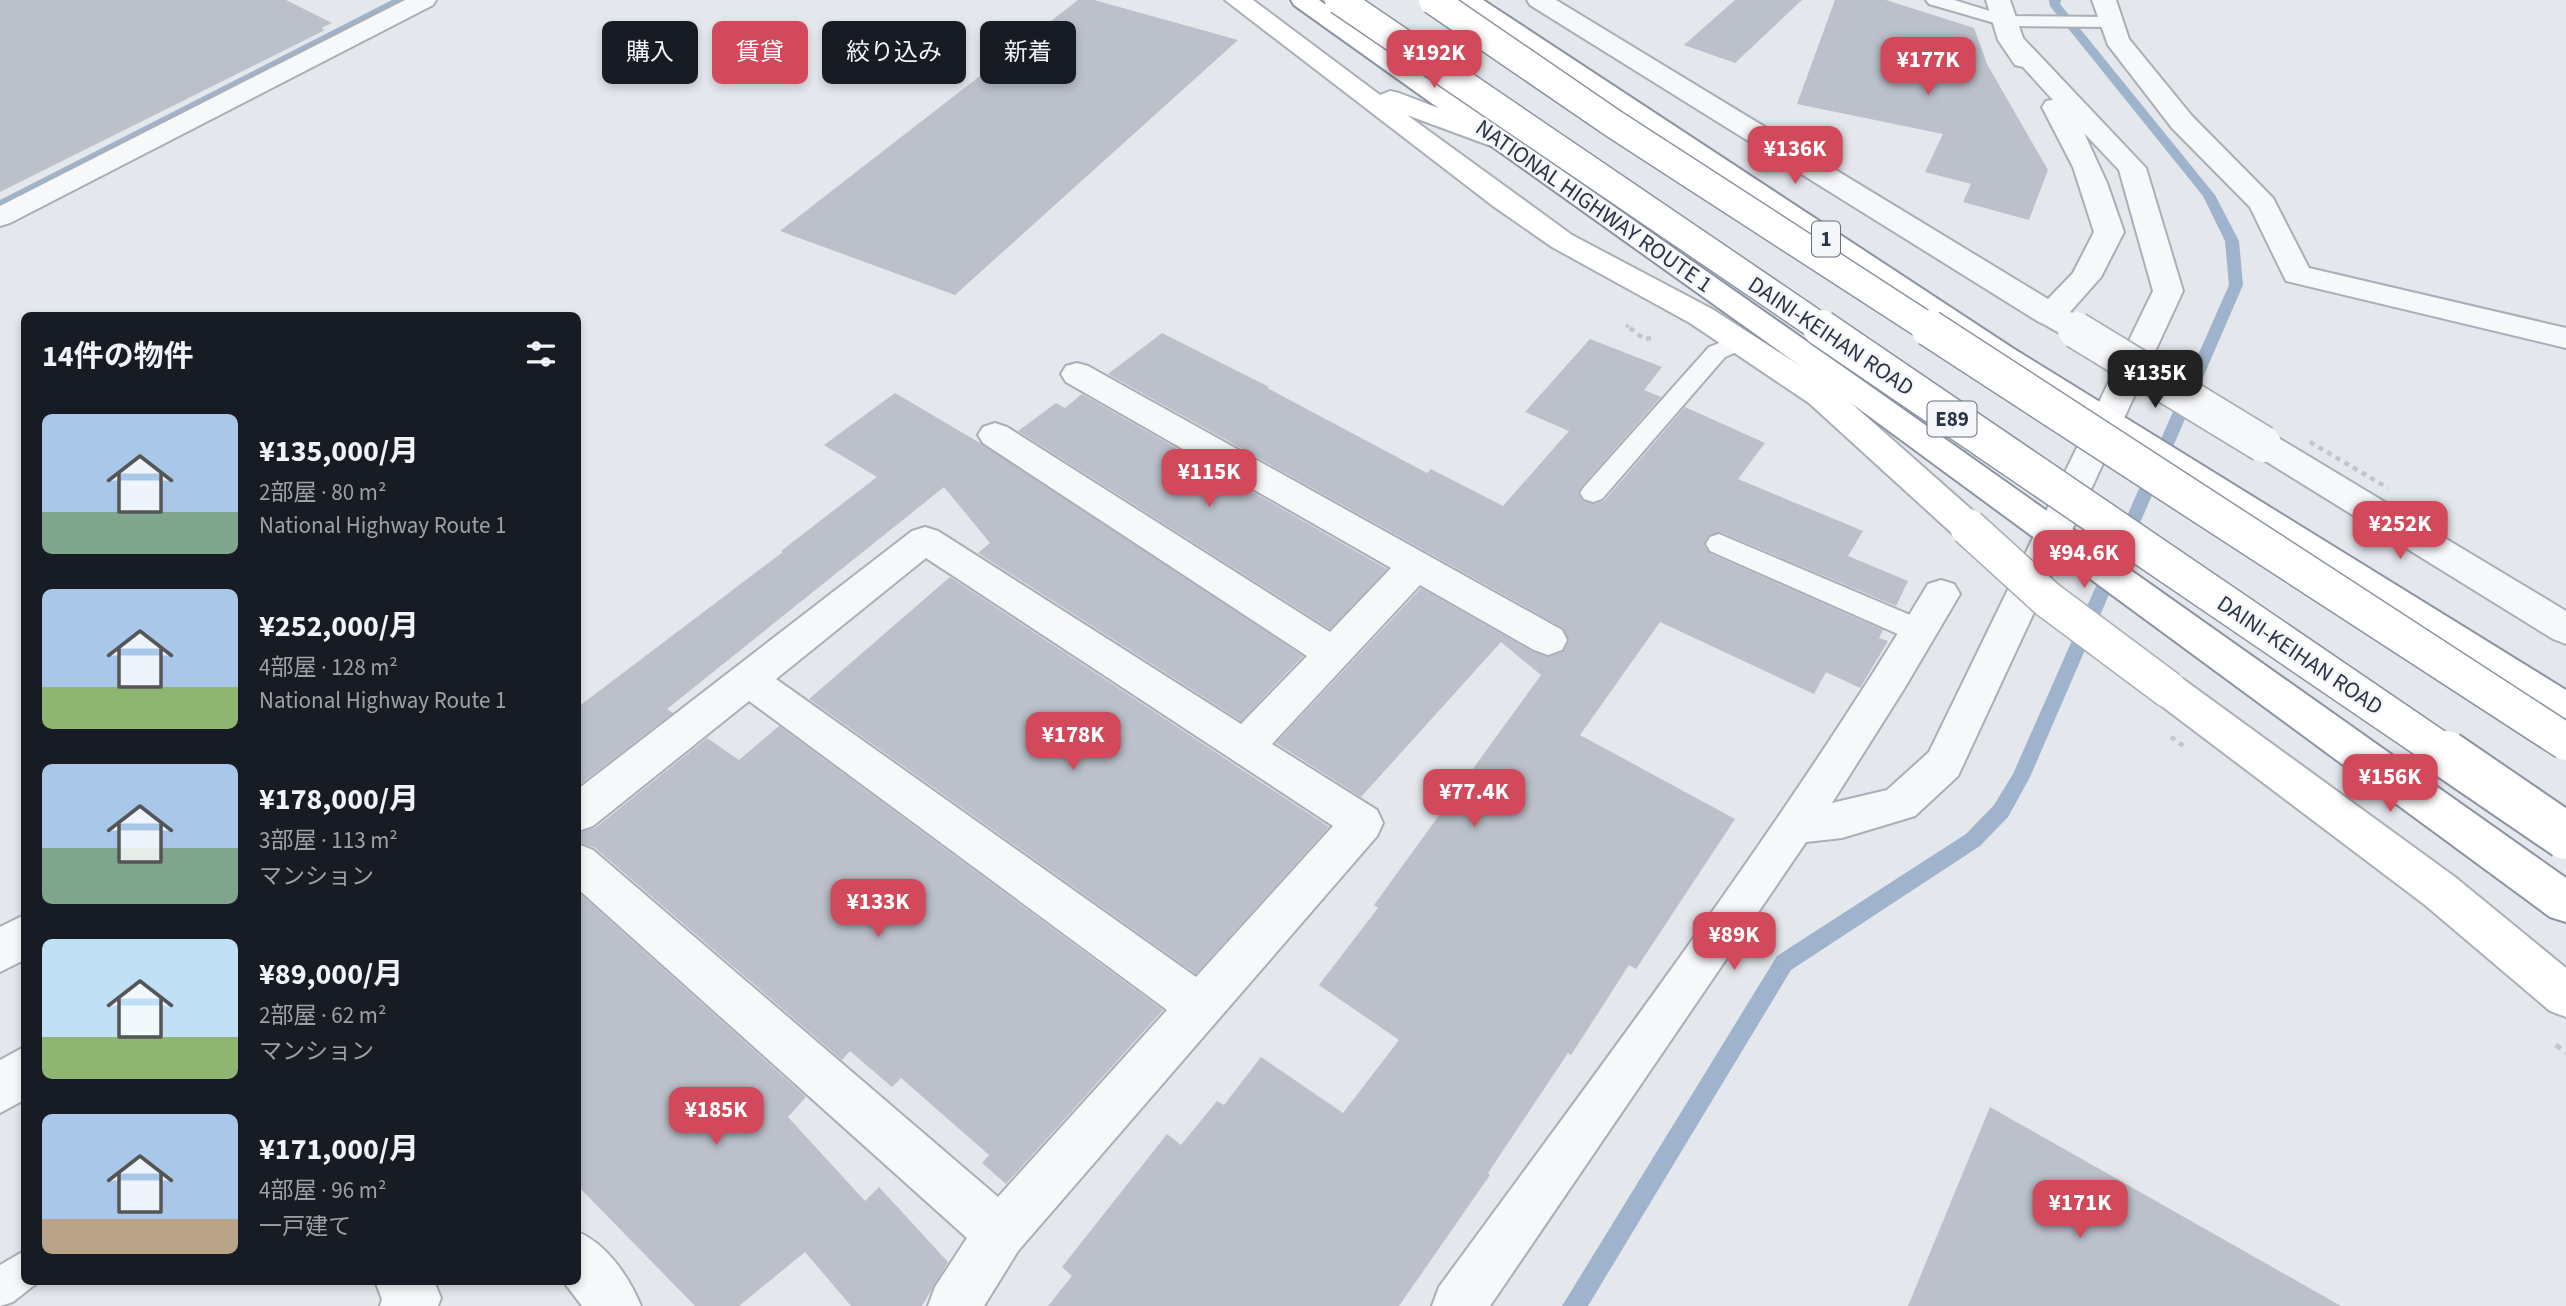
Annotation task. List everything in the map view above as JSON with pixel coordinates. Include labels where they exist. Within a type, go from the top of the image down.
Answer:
[{"type":"main road","points":[[1237,0],[1503,200],[1562,241],[1701,316],[1821,395],[2047,599],[2440,891],[2566,996]]},
{"type":"main road","name":"NATIONAL HIGHWAY ROUTE 1","points":[[1303,0],[1828,371],[2566,902]]},
{"type":"main road","name":"DAINI-KEIHAN ROAD","points":[[1339,0],[2566,836]]},
{"type":"main road","points":[[1433,0],[1614,124],[2566,742]]},
{"type":"main road","name":"1","points":[[1468,0],[1494,21],[2119,429],[2566,710]]},
{"type":"main road","points":[[1494,21],[1509,0]]},
{"type":"main road","points":[[1349,83],[1502,142]]},
{"type":"street","points":[[0,217],[424,0]]},
{"type":"street","points":[[1539,0],[2566,629]]},
{"type":"street","points":[[2107,11],[2117,40],[2182,122],[2263,204],[2297,274],[2566,338]]},
{"type":"street","points":[[2010,20],[2066,123],[2096,188],[2109,232],[2063,323]]},
{"type":"street","points":[[1794,826],[1842,820],[1900,804],[1944,764],[2066,542],[2119,429],[2168,291],[2132,168],[2010,20]]},
{"type":"street","points":[[1077,374],[1548,640]]},
{"type":"street","points":[[995,435],[1332,653]]},
{"type":"street","points":[[581,811],[925,540],[1362,823],[1000,1233],[954,1306]]},
{"type":"street","points":[[1244,747],[1416,566]]},
{"type":"street","points":[[1458,1306],[1609,1095],[1794,826],[1930,613]]},
{"type":"street","points":[[748,679],[1200,1007]]},
{"type":"street","points":[[581,866],[1000,1233]]},
{"type":"street","points":[[0,952],[21,937]]},
{"type":"street","points":[[0,1090],[21,1072]]},
{"type":"street","points":[[581,1262],[615,1306]]},
{"type":"street","points":[[404,1285],[415,1298],[406,1306]]},
{"type":"lane","points":[[1935,0],[2010,20],[2081,20],[2107,11]]},
{"type":"lane","points":[[1593,493],[1717,352],[1740,342]]},
{"type":"lane","points":[[1719,544],[1930,613]]},
{"type":"lane","points":[[0,1289],[21,1272]]},
{"type":"building","points":[[0,0],[286,0],[332,23],[321,28],[325,30],[0,192]]},
{"type":"building","points":[[1078,0],[1094,0],[1238,40],[955,295],[780,231],[980,76],[980,84],[1076,84],[1076,21],[1051,21]]},
{"type":"building","points":[[1735,0],[1802,0],[1735,63],[1684,45]]},
{"type":"building","points":[[1835,0],[1886,0],[1974,28],[1987,64],[2048,170],[2029,220],[1963,202],[1971,184],[1925,172],[1943,134],[1797,104]]},
{"type":"building","points":[[1162,333],[1269,387],[1267,388],[1427,473],[1431,469],[1503,506],[1569,431],[1525,412],[1590,339],[1662,367],[1644,390],[1661,397],[1582,486],[1578,494],[1583,501],[1594,504],[1604,501],[1685,407],[1765,443],[1738,479],[1863,531],[1848,556],[1908,581],[1896,606],[1720,532],[1708,536],[1704,545],[1709,553],[1883,630],[1879,638],[1888,641],[1860,688],[1826,672],[1814,694],[1660,622],[1580,735],[1735,819],[1636,969],[1629,965],[1571,1055],[1568,1053],[1488,1173],[1490,1175],[1399,1306],[1048,1306],[1072,1276],[1062,1267],[1167,1134],[1181,1145],[1217,1101],[1224,1105],[1261,1057],[1343,1113],[1399,1040],[1319,985],[1378,908],[1374,905],[1541,675],[1501,642],[1361,797],[1276,743],[1421,588],[1533,652],[1547,657],[1563,652],[1569,641],[1563,628],[1108,374]]},
{"type":"building","points":[[895,393],[980,443],[1303,656],[1241,721],[978,553],[990,543],[944,487],[667,709],[673,713],[581,784],[581,705],[783,552],[781,551],[877,477],[824,445]]},
{"type":"building","points":[[1082,394],[1387,569],[1330,629],[1018,431],[1056,403],[1065,408]]},
{"type":"building","points":[[950,577],[1329,827],[1196,974],[809,699]]},
{"type":"building","points":[[779,726],[1163,1010],[1006,1184],[982,1163],[989,1155],[901,1078],[892,1087],[850,1051],[842,1060],[595,848],[581,843],[581,832],[595,828],[707,738],[739,760]]},
{"type":"building","points":[[581,895],[806,1097],[788,1117],[865,1201],[879,1187],[948,1262],[922,1306],[851,1306],[805,1252],[739,1306],[695,1306],[581,1189]]},
{"type":"building","points":[[1990,1107],[2341,1306],[1908,1306]]},
{"type":"waterway","points":[[0,205],[401,0]]},
{"type":"waterway","points":[[1574,1306],[1784,963],[1973,840],[2001,811],[2021,777],[2236,285],[2232,241],[2209,195],[2054,4],[2055,0]]}]
